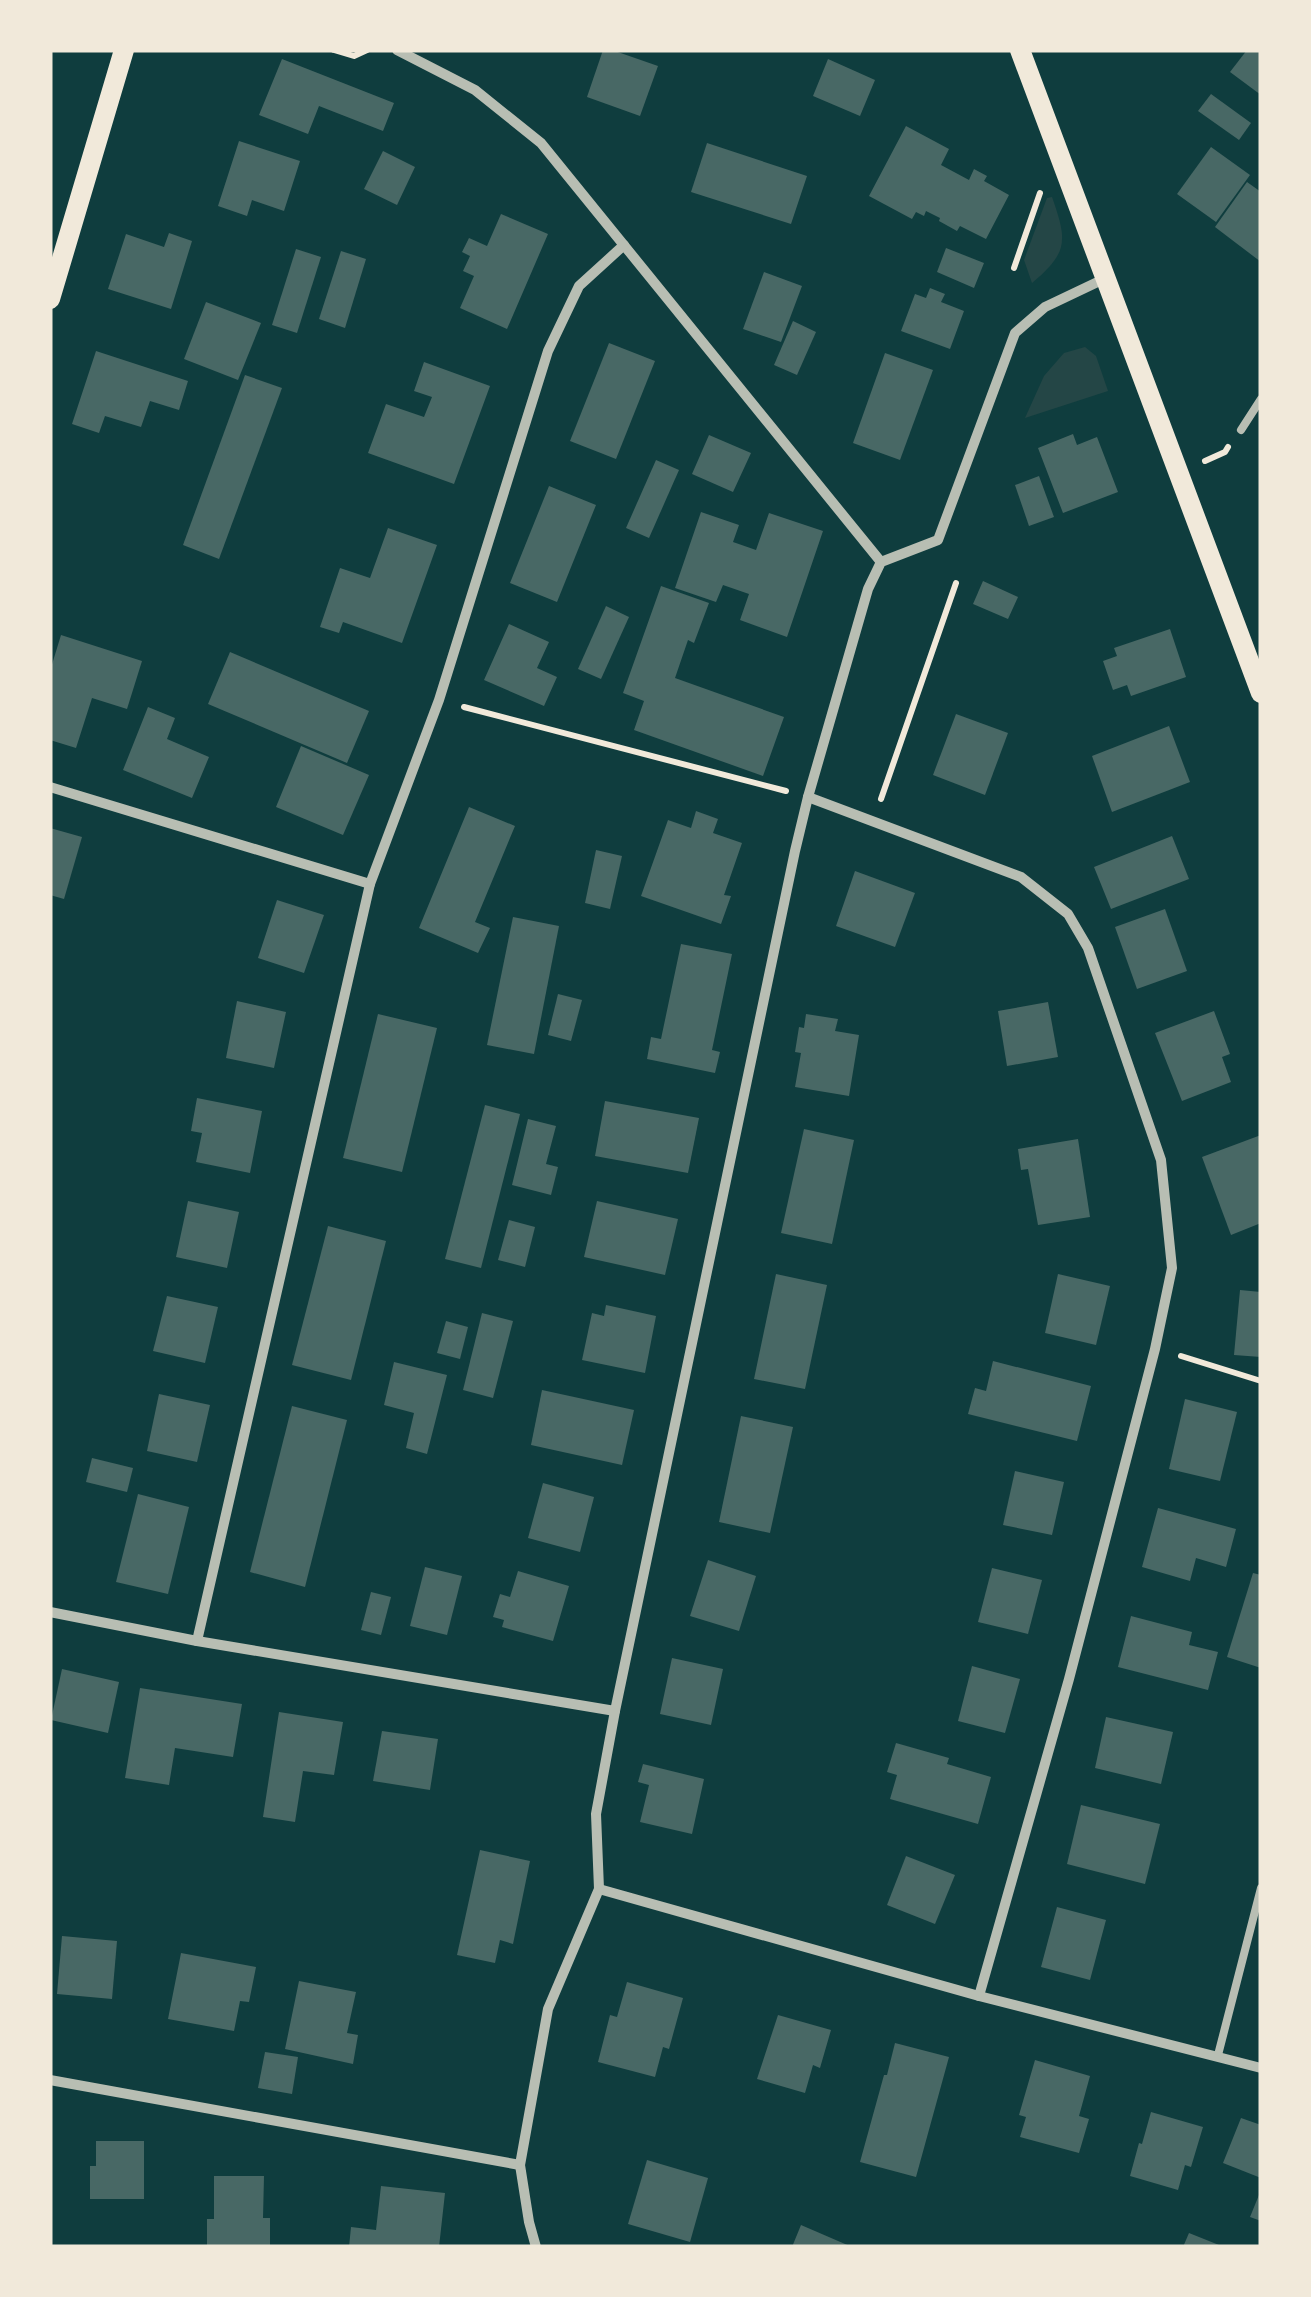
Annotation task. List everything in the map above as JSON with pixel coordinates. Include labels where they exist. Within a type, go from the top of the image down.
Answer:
[{"type":"main road","points":[[50,298],[124,50]]},
{"type":"main road","points":[[1020,50],[1261,693]]},
{"type":"street","points":[[396,50],[475,90],[542,143],[880,562]]},
{"type":"street","points":[[197,1641],[370,884],[439,700],[548,351],[578,286],[624,244]]},
{"type":"street","points":[[536,2247],[520,2165],[548,2010],[599,1889],[596,1814],[615,1711],[808,797],[868,589],[880,562],[938,540],[1016,333],[1046,307],[1107,278]]},
{"type":"street","points":[[50,787],[370,884]]},
{"type":"street","points":[[808,797],[1022,877],[1068,914],[1088,948],[1160,1160],[1172,1268],[1155,1349],[1070,1679],[979,1996]]},
{"type":"street","points":[[50,1612],[197,1641],[615,1711]]},
{"type":"street","points":[[599,1889],[979,1996],[1261,2068]]},
{"type":"street","points":[[50,2080],[520,2165]]},
{"type":"lane","points":[[1241,430],[1261,399]]},
{"type":"lane","points":[[1218,2056],[1261,1888]]},
{"type":"path","points":[[334,50],[354,56],[367,50]]},
{"type":"path","points":[[1014,268],[1040,193]]},
{"type":"path","points":[[876,820],[882,792],[956,583]]},
{"type":"path","points":[[439,700],[808,797]]},
{"type":"path","points":[[1182,1357],[1261,1381]]},
{"type":"shaded area","points":[[1052,197],[1062,245],[1053,263],[1032,283],[1024,260],[1047,198]]},
{"type":"shaded area","points":[[1085,347],[1096,356],[1108,391],[1025,418],[1044,376],[1064,353]]},
{"type":"building","points":[[603,50],[658,66],[640,116],[587,97]]},
{"type":"building","points":[[1247,50],[1261,50],[1261,95],[1230,72]]},
{"type":"building","points":[[282,59],[394,103],[383,131],[319,106],[308,134],[259,115]]},
{"type":"building","points":[[828,59],[875,80],[860,116],[813,96]]},
{"type":"building","points":[[1211,94],[1251,123],[1239,140],[1198,111]]},
{"type":"building","points":[[906,126],[949,149],[941,165],[969,180],[974,169],[987,176],[984,181],[1009,195],[986,239],[960,226],[957,231],[926,211],[924,216],[916,212],[912,219],[869,196]]},
{"type":"building","points":[[239,141],[300,161],[284,211],[252,200],[247,216],[218,206]]},
{"type":"building","points":[[707,143],[807,176],[791,224],[691,192]]},
{"type":"building","points":[[1211,147],[1250,175],[1216,222],[1177,194]]},
{"type":"building","points":[[383,151],[415,167],[397,205],[364,189]]},
{"type":"building","points":[[1247,182],[1261,192],[1261,262],[1215,227]]},
{"type":"building","points":[[501,214],[548,234],[507,329],[460,308],[474,276],[463,271],[470,256],[462,252],[469,238],[487,246]]},
{"type":"building","points":[[169,233],[192,241],[171,309],[108,289],[126,234],[164,247]]},
{"type":"building","points":[[946,248],[984,263],[974,288],[937,272]]},
{"type":"building","points":[[296,249],[321,257],[297,333],[272,325]]},
{"type":"building","points":[[341,251],[366,259],[345,328],[319,319]]},
{"type":"building","points":[[764,272],[802,286],[781,342],[743,329]]},
{"type":"building","points":[[930,288],[945,294],[941,302],[964,311],[950,349],[901,331],[915,294],[926,298]]},
{"type":"building","points":[[206,302],[261,323],[238,380],[184,359]]},
{"type":"building","points":[[793,321],[816,332],[797,375],[774,365]]},
{"type":"building","points":[[609,343],[655,361],[616,459],[570,441]]},
{"type":"building","points":[[96,351],[188,381],[179,410],[150,401],[141,427],[105,416],[99,433],[72,424]]},
{"type":"building","points":[[885,353],[933,370],[900,460],[853,443]]},
{"type":"building","points":[[424,362],[490,386],[454,484],[368,453],[386,404],[424,417],[432,397],[414,391]]},
{"type":"building","points":[[245,375],[282,388],[219,559],[183,545]]},
{"type":"building","points":[[1073,434],[1077,445],[1097,437],[1118,492],[1063,513],[1038,448]]},
{"type":"building","points":[[709,435],[751,453],[733,492],[692,474]]},
{"type":"building","points":[[656,460],[679,470],[649,538],[626,528]]},
{"type":"building","points":[[1039,476],[1054,517],[1029,526],[1015,485]]},
{"type":"building","points":[[549,486],[596,505],[557,602],[510,583]]},
{"type":"building","points":[[701,512],[739,525],[733,542],[756,550],[769,513],[823,531],[787,637],[740,620],[749,594],[723,585],[716,602],[675,588]]},
{"type":"building","points":[[388,528],[437,545],[402,643],[343,622],[339,633],[320,627],[340,568],[370,578]]},
{"type":"building","points":[[983,581],[1018,597],[1008,619],[973,604]]},
{"type":"building","points":[[661,586],[709,603],[694,643],[688,640],[675,678],[784,717],[763,776],[634,730],[644,701],[623,693]]},
{"type":"building","points":[[606,606],[629,617],[601,679],[578,669]]},
{"type":"building","points":[[509,624],[549,642],[537,668],[557,677],[544,706],[484,680]]},
{"type":"building","points":[[1170,629],[1186,677],[1131,696],[1127,685],[1113,690],[1103,661],[1117,656],[1114,648]]},
{"type":"building","points":[[61,635],[142,661],[127,709],[92,698],[76,748],[50,740],[50,671]]},
{"type":"building","points":[[230,652],[369,711],[347,763],[208,704]]},
{"type":"building","points":[[148,707],[175,718],[167,739],[209,757],[192,798],[123,770]]},
{"type":"building","points":[[956,714],[1008,733],[985,795],[933,775]]},
{"type":"building","points":[[1169,726],[1190,782],[1112,812],[1092,756]]},
{"type":"building","points":[[301,746],[369,775],[343,835],[276,807]]},
{"type":"building","points":[[469,807],[515,826],[475,922],[490,928],[478,953],[419,928]]},
{"type":"building","points":[[696,811],[718,819],[713,833],[742,843],[724,895],[731,896],[721,924],[641,896],[668,820],[691,828]]},
{"type":"building","points":[[50,828],[82,837],[64,899],[50,895]]},
{"type":"building","points":[[1172,836],[1189,879],[1111,909],[1094,867]]},
{"type":"building","points":[[596,850],[622,856],[610,909],[585,903]]},
{"type":"building","points":[[855,871],[915,893],[895,947],[836,926]]},
{"type":"building","points":[[277,900],[324,915],[304,973],[258,958]]},
{"type":"building","points":[[1165,909],[1187,971],[1137,989],[1115,927]]},
{"type":"building","points":[[513,917],[559,926],[534,1054],[487,1045]]},
{"type":"building","points":[[681,944],[732,954],[712,1050],[720,1052],[715,1073],[647,1059],[651,1037],[661,1039]]},
{"type":"building","points":[[558,994],[582,1000],[571,1041],[548,1035]]},
{"type":"building","points":[[237,1001],[286,1012],[274,1068],[226,1058]]},
{"type":"building","points":[[1048,1002],[1058,1057],[1007,1066],[998,1011]]},
{"type":"building","points":[[1214,1011],[1230,1054],[1222,1057],[1231,1082],[1182,1101],[1155,1033]]},
{"type":"building","points":[[378,1014],[437,1028],[402,1172],[343,1158]]},
{"type":"building","points":[[806,1014],[838,1019],[835,1031],[859,1035],[849,1096],[795,1087],[801,1053],[795,1052],[799,1027],[804,1028]]},
{"type":"building","points":[[197,1098],[262,1111],[250,1173],[196,1162],[202,1133],[191,1131]]},
{"type":"building","points":[[605,1101],[699,1118],[688,1173],[595,1156]]},
{"type":"building","points":[[485,1105],[520,1114],[481,1268],[445,1259]]},
{"type":"building","points":[[528,1119],[556,1126],[546,1164],[558,1167],[551,1195],[512,1185]]},
{"type":"building","points":[[804,1129],[854,1140],[832,1244],[781,1233]]},
{"type":"building","points":[[1261,1135],[1261,1223],[1231,1235],[1202,1157]]},
{"type":"building","points":[[1078,1139],[1090,1217],[1038,1225],[1028,1169],[1021,1170],[1018,1149]]},
{"type":"building","points":[[188,1201],[239,1212],[227,1268],[176,1257]]},
{"type":"building","points":[[597,1201],[678,1219],[665,1275],[584,1257]]},
{"type":"building","points":[[509,1220],[535,1227],[525,1267],[498,1260]]},
{"type":"building","points":[[328,1226],[386,1241],[351,1380],[292,1365]]},
{"type":"building","points":[[776,1274],[827,1285],[805,1389],[754,1379]]},
{"type":"building","points":[[1058,1274],[1110,1286],[1096,1345],[1045,1333]]},
{"type":"building","points":[[1240,1290],[1261,1292],[1261,1357],[1234,1355]]},
{"type":"building","points":[[167,1296],[218,1307],[205,1363],[153,1351]]},
{"type":"building","points":[[606,1305],[656,1316],[645,1373],[582,1360],[592,1313],[604,1316]]},
{"type":"building","points":[[482,1313],[513,1321],[493,1398],[463,1390]]},
{"type":"building","points":[[446,1321],[468,1327],[460,1359],[437,1353]]},
{"type":"building","points":[[993,1361],[1091,1386],[1077,1441],[968,1414],[975,1388],[986,1391]]},
{"type":"building","points":[[394,1362],[447,1375],[427,1454],[406,1448],[414,1413],[384,1405]]},
{"type":"building","points":[[542,1390],[634,1410],[622,1465],[531,1445]]},
{"type":"building","points":[[159,1394],[210,1405],[197,1462],[147,1451]]},
{"type":"building","points":[[1185,1399],[1237,1412],[1220,1481],[1169,1469]]},
{"type":"building","points":[[292,1406],[347,1420],[305,1587],[250,1572]]},
{"type":"building","points":[[741,1416],[793,1427],[770,1533],[719,1522]]},
{"type":"building","points":[[92,1458],[133,1468],[127,1492],[86,1482]]},
{"type":"building","points":[[1015,1471],[1064,1482],[1052,1535],[1003,1525]]},
{"type":"building","points":[[543,1483],[594,1497],[580,1552],[528,1538]]},
{"type":"building","points":[[138,1494],[189,1507],[168,1594],[116,1582]]},
{"type":"building","points":[[1158,1508],[1236,1529],[1226,1567],[1196,1558],[1190,1581],[1142,1567]]},
{"type":"building","points":[[708,1560],[756,1576],[739,1631],[690,1616]]},
{"type":"building","points":[[425,1567],[462,1576],[447,1635],[410,1626]]},
{"type":"building","points":[[992,1568],[1042,1580],[1028,1634],[978,1622]]},
{"type":"building","points":[[518,1571],[569,1586],[553,1641],[502,1627],[504,1620],[493,1617],[500,1594],[510,1597]]},
{"type":"building","points":[[1253,1573],[1261,1575],[1261,1668],[1227,1657]]},
{"type":"building","points":[[371,1592],[391,1597],[381,1635],[361,1630]]},
{"type":"building","points":[[1131,1616],[1192,1632],[1189,1645],[1218,1652],[1208,1690],[1118,1667]]},
{"type":"building","points":[[672,1658],[723,1669],[711,1725],[660,1714]]},
{"type":"building","points":[[972,1666],[1020,1679],[1005,1733],[958,1721]]},
{"type":"building","points":[[62,1669],[119,1682],[108,1733],[51,1720]]},
{"type":"building","points":[[140,1688],[242,1704],[233,1757],[175,1748],[169,1785],[125,1778]]},
{"type":"building","points":[[279,1712],[343,1722],[334,1775],[303,1771],[295,1822],[263,1817]]},
{"type":"building","points":[[1106,1717],[1173,1732],[1161,1784],[1095,1768]]},
{"type":"building","points":[[382,1731],[438,1739],[430,1790],[373,1781]]},
{"type":"building","points":[[896,1743],[949,1758],[947,1764],[991,1777],[978,1824],[890,1799],[897,1775],[887,1772]]},
{"type":"building","points":[[643,1764],[704,1779],[692,1834],[640,1822],[649,1785],[638,1782]]},
{"type":"building","points":[[1081,1805],[1160,1824],[1145,1884],[1067,1864]]},
{"type":"building","points":[[480,1850],[530,1861],[513,1944],[500,1940],[495,1963],[457,1955]]},
{"type":"building","points":[[906,1856],[955,1875],[935,1924],[887,1905]]},
{"type":"building","points":[[1057,1907],[1106,1920],[1090,1980],[1041,1967]]},
{"type":"building","points":[[62,1936],[117,1941],[112,1999],[57,1994]]},
{"type":"building","points":[[181,1953],[256,1967],[249,2002],[240,2001],[234,2031],[168,2019]]},
{"type":"building","points":[[299,1981],[356,1992],[347,2033],[358,2035],[353,2064],[285,2049]]},
{"type":"building","points":[[627,1982],[683,1998],[669,2049],[663,2047],[655,2077],[598,2062],[610,2015],[617,2017]]},
{"type":"building","points":[[778,2015],[831,2030],[820,2068],[813,2065],[805,2093],[757,2079]]},
{"type":"building","points":[[895,2043],[949,2057],[916,2177],[860,2162]]},
{"type":"building","points":[[265,2052],[298,2057],[292,2094],[258,2088]]},
{"type":"building","points":[[1035,2060],[1090,2076],[1079,2116],[1089,2119],[1079,2153],[1020,2137],[1026,2117],[1019,2115]]},
{"type":"building","points":[[1151,2112],[1203,2127],[1191,2167],[1185,2165],[1178,2190],[1130,2176]]},
{"type":"building","points":[[1241,2118],[1261,2125],[1261,2178],[1223,2163]]},
{"type":"building","points":[[96,2141],[144,2141],[144,2199],[90,2199],[90,2166],[96,2166]]},
{"type":"building","points":[[647,2160],[708,2178],[690,2242],[628,2224]]},
{"type":"building","points":[[214,2176],[264,2176],[263,2218],[270,2218],[270,2246],[207,2245],[207,2219],[214,2219]]},
{"type":"building","points":[[381,2186],[445,2193],[439,2247],[349,2247],[351,2227],[376,2230]]},
{"type":"building","points":[[1261,2190],[1261,2221],[1250,2217]]},
{"type":"building","points":[[801,2225],[852,2247],[792,2247]]},
{"type":"building","points":[[1189,2233],[1224,2247],[1183,2247]]}]
